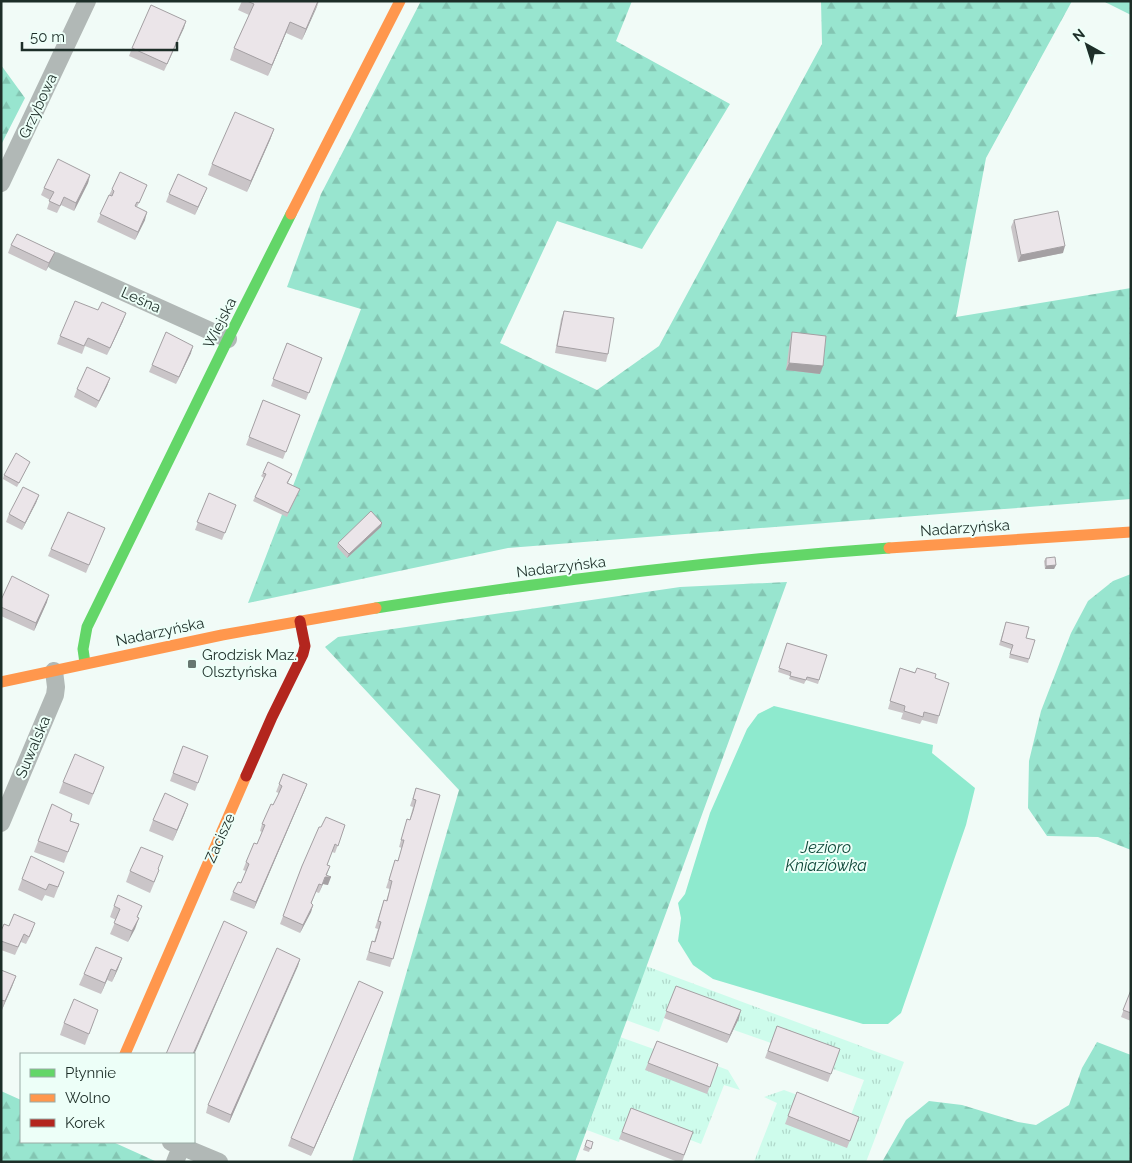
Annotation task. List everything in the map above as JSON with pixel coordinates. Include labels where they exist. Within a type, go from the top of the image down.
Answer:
[{"type":"street","name":"Grzybowa","points":[[1,183],[87,1]]},
{"type":"street","name":"Wiejska","points":[[85,663],[83,649],[87,627],[228,340],[400,1]]},
{"type":"street","name":"Leśna","points":[[55,262],[228,340]]},
{"type":"street","name":"Nadarzyńska","points":[[1,682],[187,642],[300,621],[449,597],[718,563],[809,554],[1131,532]]},
{"type":"street","name":"Zacisze","points":[[125,1053],[272,717],[303,654],[305,646],[300,621]]},
{"type":"street","name":"Suwalska","points":[[1,823],[55,696],[54,671]]},
{"type":"street","points":[[176,1150],[219,1162]]},
{"type":"green space","points":[[421,1],[632,1],[616,41],[730,104],[642,249],[557,221],[500,343],[597,390],[659,346],[822,44],[821,1],[1072,1],[986,158],[956,317],[1131,288],[1131,499],[508,548],[248,603],[361,309],[287,287],[321,194]]},
{"type":"green space","points":[[1103,1],[1131,1],[1131,15]]},
{"type":"green space","points":[[1,65],[25,98],[1,145]]},
{"type":"green space","points":[[1131,574],[1131,850],[1098,837],[1047,836],[1028,808],[1029,761],[1041,711],[1071,633],[1088,601],[1113,581]]},
{"type":"green space","points":[[787,582],[575,1162],[352,1162],[459,790],[325,647],[338,637],[680,587]]},
{"type":"green space","points":[[646,966],[904,1062],[866,1162],[754,1162],[777,1103],[764,1097],[784,1090],[851,1115],[864,1080],[833,1069],[837,1057],[771,1043],[734,1030],[738,1018],[673,994],[659,1032],[626,1020]]},
{"type":"green space","points":[[620,1037],[715,1071],[717,1066],[728,1070],[740,1090],[724,1085],[701,1144],[628,1116],[619,1142],[587,1130]]},
{"type":"green space","points":[[1097,1042],[1131,1055],[1131,1162],[882,1162],[906,1120],[929,1101],[962,1105],[1018,1122],[1036,1125],[1069,1105],[1082,1068]]},
{"type":"green space","points":[[1,1091],[20,1100],[20,1143],[115,1143],[155,1161],[154,1162],[1,1162]]},
{"type":"water","name":"Jezioro Kniaziówka","points":[[774,706],[933,745],[932,753],[975,788],[966,825],[901,1013],[888,1024],[863,1024],[713,979],[693,965],[678,941],[681,918],[678,903],[685,894],[710,813],[747,729],[758,714]]},
{"type":"building","points":[[247,1],[318,1],[306,29],[290,22],[272,65],[234,48],[254,4]]},
{"type":"building","points":[[151,5],[186,21],[167,64],[132,48]]},
{"type":"building","points":[[235,112],[274,129],[251,181],[212,164]]},
{"type":"building","points":[[58,159],[90,175],[76,203],[64,197],[60,206],[49,201],[54,192],[44,188]]},
{"type":"building","points":[[120,172],[147,185],[139,203],[137,202],[135,206],[147,212],[138,232],[100,214],[109,195],[112,196],[114,191],[112,189]]},
{"type":"building","points":[[178,174],[207,188],[198,207],[169,194]]},
{"type":"building","points":[[1058,211],[1065,246],[1021,255],[1014,220]]},
{"type":"building","points":[[17,234],[55,252],[49,263],[11,245]]},
{"type":"building","points":[[75,301],[98,310],[102,302],[126,313],[110,348],[88,338],[84,346],[60,336]]},
{"type":"building","points":[[564,311],[614,318],[608,354],[557,346]]},
{"type":"building","points":[[166,332],[193,346],[179,377],[152,365]]},
{"type":"building","points":[[792,332],[826,336],[823,366],[789,363]]},
{"type":"building","points":[[287,343],[322,358],[309,393],[273,379]]},
{"type":"building","points":[[87,367],[110,378],[99,401],[77,389]]},
{"type":"building","points":[[263,400],[300,415],[286,452],[249,437]]},
{"type":"building","points":[[16,453],[30,462],[19,483],[4,475]]},
{"type":"building","points":[[268,462],[292,474],[287,483],[300,489],[288,513],[255,497],[266,474],[263,473]]},
{"type":"building","points":[[23,487],[39,495],[25,523],[9,514]]},
{"type":"building","points":[[209,493],[236,505],[225,533],[197,522]]},
{"type":"building","points":[[371,511],[382,523],[349,554],[338,543]]},
{"type":"building","points":[[68,512],[105,528],[89,565],[51,549]]},
{"type":"building","points":[[1055,557],[1056,565],[1046,566],[1046,558]]},
{"type":"building","points":[[12,576],[49,595],[36,623],[1,607],[1,600]]},
{"type":"building","points":[[1006,622],[1029,627],[1026,638],[1035,640],[1029,659],[1010,654],[1013,645],[1001,641]]},
{"type":"building","points":[[787,643],[827,655],[819,680],[807,677],[806,680],[790,676],[791,672],[779,668]]},
{"type":"building","points":[[900,668],[915,673],[917,668],[936,674],[935,678],[949,683],[939,716],[924,712],[923,717],[904,711],[905,706],[890,701]]},
{"type":"building","points":[[183,746],[208,756],[198,783],[173,773]]},
{"type":"building","points":[[75,754],[104,767],[93,794],[63,782]]},
{"type":"building","points":[[283,774],[307,784],[256,902],[233,892],[238,882],[241,883],[249,864],[246,862],[254,843],[257,844],[265,825],[262,824],[282,786],[279,784]]},
{"type":"building","points":[[416,788],[440,795],[393,959],[369,952],[372,941],[375,942],[381,922],[378,921],[384,900],[387,901],[392,881],[389,880],[395,860],[398,861],[407,819],[410,820],[413,811],[416,800],[413,799]]},
{"type":"building","points":[[165,793],[188,804],[177,830],[153,820]]},
{"type":"building","points":[[52,804],[72,814],[70,821],[79,824],[68,852],[38,841]]},
{"type":"building","points":[[326,817],[345,825],[338,846],[335,844],[327,865],[330,866],[326,875],[331,877],[325,877],[322,885],[319,884],[311,903],[313,905],[303,925],[283,916],[302,866],[319,827],[321,827]]},
{"type":"building","points":[[141,847],[163,856],[154,882],[130,871]]},
{"type":"building","points":[[31,856],[64,872],[58,887],[49,884],[46,890],[22,879]]},
{"type":"building","points":[[118,895],[142,906],[137,917],[139,918],[132,931],[114,923],[120,909],[114,906]]},
{"type":"building","points":[[14,914],[35,923],[29,937],[24,934],[18,947],[1,941],[1,931],[4,924],[9,926]]},
{"type":"building","points":[[224,921],[247,932],[193,1053],[166,1053]]},
{"type":"building","points":[[96,947],[122,958],[116,971],[111,969],[105,983],[84,974]]},
{"type":"building","points":[[277,948],[300,959],[231,1115],[208,1105]]},
{"type":"building","points":[[1,970],[16,976],[5,1001],[1,1000]]},
{"type":"building","points":[[359,981],[383,992],[314,1148],[291,1138]]},
{"type":"building","points":[[676,986],[741,1010],[730,1035],[666,1011]]},
{"type":"building","points":[[1131,990],[1131,1013],[1123,1010]]},
{"type":"building","points":[[74,999],[98,1010],[89,1034],[64,1023]]},
{"type":"building","points":[[777,1026],[840,1049],[831,1074],[768,1051]]},
{"type":"building","points":[[657,1041],[718,1064],[710,1087],[648,1063]]},
{"type":"building","points":[[797,1092],[859,1117],[850,1141],[788,1116]]},
{"type":"building","points":[[631,1108],[693,1132],[684,1155],[622,1132]]},
{"type":"building","points":[[587,1140],[593,1142],[591,1149],[585,1146]]},
{"type":"traffic: fast","points":[[85,663],[83,649],[87,627],[291,214]]},
{"type":"traffic: fast","points":[[376,608],[632,572],[889,548]]},
{"type":"traffic: slow","points":[[291,214],[400,1]]},
{"type":"traffic: slow","points":[[889,548],[1131,532]]},
{"type":"traffic: slow","points":[[1,682],[222,635],[376,608]]},
{"type":"traffic: slow","points":[[125,1053],[246,776]]},
{"type":"traffic: jam","points":[[246,776],[303,654],[305,646],[300,621]]},
{"type":"place","name":"Grodzisk Maz. Olsztyńska","points":[[192,664]]}]
